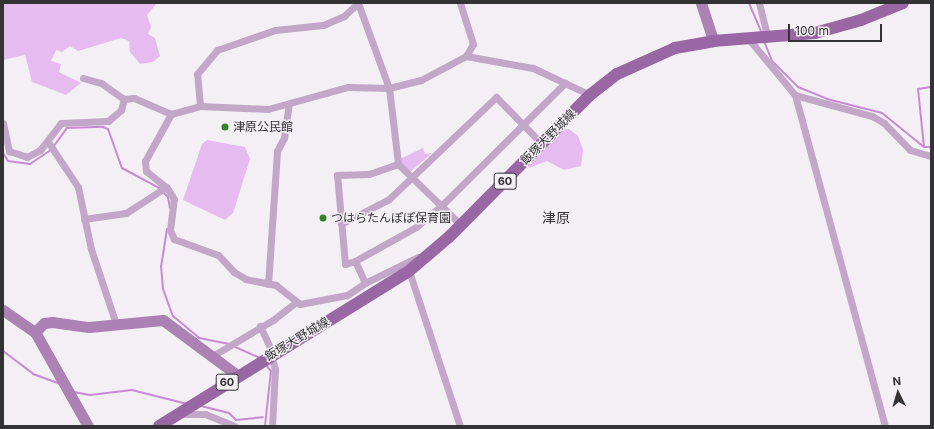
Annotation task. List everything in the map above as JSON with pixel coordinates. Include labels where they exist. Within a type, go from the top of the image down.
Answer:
[{"type":"main road","name":"飯塚大野城線","points":[[159,426],[180,410],[409,271],[449,237],[590,95],[617,74],[649,57],[713,41],[757,36],[815,33],[839,28],[903,3]]},
{"type":"street","points":[[200,106],[197,74],[217,50],[275,30],[323,25],[344,16],[358,3],[389,88],[398,164],[461,225]]},
{"type":"street","points":[[83,78],[101,83],[124,99],[134,98],[171,114],[200,106],[237,110],[289,104],[348,87],[389,88],[421,80],[466,56],[473,44],[460,3]]},
{"type":"street","points":[[701,3],[713,41]]},
{"type":"street","points":[[759,3],[757,36],[770,69],[795,95],[885,426]]},
{"type":"street","points":[[466,56],[533,68],[590,95]]},
{"type":"street","points":[[398,164],[369,174],[336,175],[345,264],[355,261],[416,227],[441,206],[565,83]]},
{"type":"street","points":[[795,95],[872,116],[884,122],[910,150],[931,156]]},
{"type":"street","points":[[341,224],[389,199],[412,179],[496,97],[542,144]]},
{"type":"street","points":[[3,123],[5,143],[14,155],[34,154],[48,142],[61,123],[108,121],[115,117],[124,99]]},
{"type":"street","points":[[268,284],[277,151],[284,138],[289,104]]},
{"type":"street","points":[[171,114],[145,161],[146,171],[174,199],[170,230],[174,239],[218,255],[246,279],[276,285],[296,302],[304,304],[347,295],[366,283],[409,263],[449,237]]},
{"type":"street","points":[[48,142],[55,149],[78,187],[84,219],[116,324]]},
{"type":"street","points":[[84,219],[126,212],[163,189]]},
{"type":"street","points":[[355,261],[366,283]]},
{"type":"street","points":[[409,271],[460,426]]},
{"type":"street","points":[[214,355],[296,302]]},
{"type":"street","points":[[3,310],[35,332],[67,385],[88,426]]},
{"type":"street","points":[[35,332],[44,323],[52,322],[89,327],[163,320],[214,355],[238,375]]},
{"type":"street","points":[[260,326],[267,358],[275,369],[272,426]]},
{"type":"street","points":[[169,418],[190,412],[235,426]]},
{"type":"shaded area","points":[[3,3],[157,3],[147,15],[151,27],[148,34],[155,38],[160,56],[153,62],[140,64],[130,52],[129,41],[121,38],[78,51],[70,46],[62,52],[56,50],[51,61],[61,64],[59,72],[81,83],[66,95],[32,82],[25,55],[3,60]]},
{"type":"shaded area","points":[[569,129],[578,136],[583,150],[581,166],[564,170],[547,161],[529,168],[528,165],[562,130]]},
{"type":"shaded area","points":[[207,140],[245,147],[250,159],[233,213],[225,220],[183,200],[202,144]]},
{"type":"shaded area","points":[[423,148],[425,154],[432,153],[410,172],[398,160]]},
{"type":"waterway","points":[[749,3],[762,33]]},
{"type":"waterway","points":[[764,41],[772,61],[798,87],[827,99],[882,113],[924,147]]},
{"type":"waterway","points":[[924,147],[918,89],[931,87]]},
{"type":"waterway","points":[[3,153],[8,161],[30,164],[51,150],[67,128],[103,127],[108,129],[122,168],[159,188],[168,197],[170,208]]},
{"type":"waterway","points":[[924,147],[931,147]]},
{"type":"waterway","points":[[167,229],[161,266],[163,289],[173,316],[199,338],[229,344]]},
{"type":"waterway","points":[[233,346],[260,358]]},
{"type":"waterway","points":[[3,351],[33,374],[58,383]]},
{"type":"waterway","points":[[265,364],[271,371],[265,426]]},
{"type":"waterway","points":[[74,392],[90,395],[132,390],[187,404]]},
{"type":"waterway","points":[[201,406],[229,413],[236,420],[263,417]]},
{"type":"place","name":"津原公民館","points":[[225,127]]},
{"type":"place","name":"つはらたんぽぽ保育園","points":[[323,218]]},
{"type":"district","name":"津原","points":[[556,218]]}]
